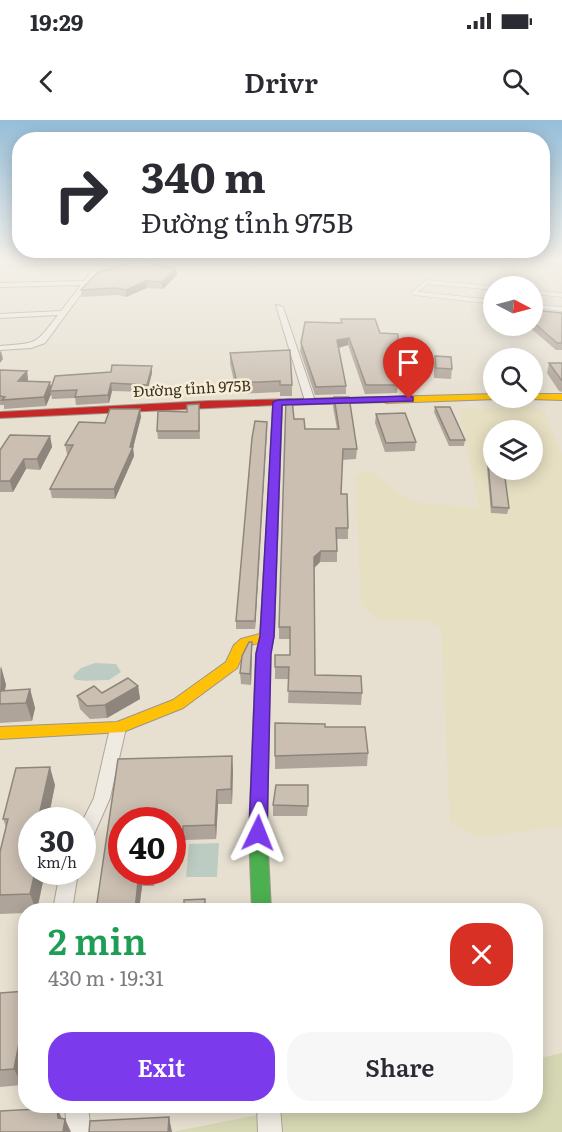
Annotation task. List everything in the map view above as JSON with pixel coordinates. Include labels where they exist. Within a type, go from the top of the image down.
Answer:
[{"type":"street","points":[[0,348],[31,346],[42,341],[68,306]]},
{"type":"street","points":[[279,307],[310,401]]},
{"type":"street","points":[[0,316],[63,313]]},
{"type":"street","points":[[543,396],[562,397]]},
{"type":"street","name":"Đường tỉnh 975B","points":[[0,416],[278,402],[483,397]]},
{"type":"street","points":[[261,903],[258,833],[264,654],[267,636],[278,402]]},
{"type":"street","points":[[0,733],[118,728],[178,704],[232,665],[239,648],[246,642],[267,636]]},
{"type":"street","points":[[96,812],[102,798],[118,728]]},
{"type":"street","points":[[64,903],[67,885]]},
{"type":"street","points":[[78,1113],[79,1132]]},
{"type":"street","points":[[269,1113],[270,1132]]},
{"type":"lane","points":[[543,307],[562,309]]},
{"type":"shaded area","points":[[534,408],[544,410],[562,455],[562,827],[479,837],[450,822],[441,628],[428,621],[378,621],[361,603],[355,475],[368,470],[412,502],[479,508],[459,409]]},
{"type":"shaded area","points":[[95,663],[116,664],[121,672],[109,680],[74,679],[73,676],[81,668]]},
{"type":"shaded area","points":[[219,843],[217,877],[186,877],[189,844]]},
{"type":"green space","points":[[562,1053],[562,1132],[172,1132],[268,1113],[543,1113],[543,1057]]},
{"type":"building","points":[[543,311],[562,313],[562,343],[557,343],[543,331]]},
{"type":"building","points":[[341,319],[375,319],[380,333],[398,334],[398,359],[394,359],[398,385],[366,385],[349,338],[337,340],[346,386],[316,387],[301,343],[305,322],[342,323]]},
{"type":"building","points":[[290,350],[292,385],[280,385],[280,381],[237,383],[230,353]]},
{"type":"building","points":[[435,356],[451,357],[452,369],[436,368]]},
{"type":"building","points":[[549,363],[562,363],[562,381]]},
{"type":"building","points":[[112,365],[152,366],[147,385],[111,383],[108,395],[75,397],[77,390],[50,391],[55,376],[111,372]]},
{"type":"building","points":[[0,370],[27,371],[18,381],[50,382],[44,397],[2,400],[5,397],[0,396]]},
{"type":"building","points":[[334,397],[349,397],[357,449],[343,449],[341,494],[347,494],[348,528],[336,528],[337,551],[321,551],[314,557],[315,675],[361,676],[362,693],[288,691],[289,667],[275,667],[275,655],[290,655],[290,627],[279,627],[286,399],[292,399],[294,419],[304,419],[305,429],[339,429]]},
{"type":"building","points":[[199,404],[199,431],[157,431],[158,411],[187,412],[187,405]]},
{"type":"building","points":[[435,407],[450,407],[465,440],[450,440]]},
{"type":"building","points":[[110,409],[140,409],[130,447],[133,447],[114,489],[50,489],[73,445],[65,445],[79,422],[105,423]]},
{"type":"building","points":[[405,413],[416,442],[386,443],[376,414]]},
{"type":"building","points":[[255,421],[267,422],[255,621],[236,621],[252,438]]},
{"type":"building","points":[[10,435],[50,436],[37,459],[24,459],[10,481],[0,481],[0,450]]},
{"type":"building","points":[[490,480],[505,480],[509,508],[492,507]]},
{"type":"building","points":[[249,642],[252,642],[250,674],[240,673],[242,656]]},
{"type":"building","points":[[128,678],[138,686],[105,705],[87,706],[77,696],[94,686],[102,693]]},
{"type":"building","points":[[30,689],[26,703],[0,704],[0,691]]},
{"type":"building","points":[[275,723],[365,727],[368,753],[275,756]]},
{"type":"building","points":[[232,756],[231,789],[217,790],[215,825],[186,826],[186,807],[111,807],[118,759]]},
{"type":"building","points":[[50,767],[41,807],[18,807],[18,885],[32,885],[30,894],[0,895],[0,852],[8,819],[3,819],[16,768]]},
{"type":"building","points":[[276,785],[308,785],[308,806],[273,805]]},
{"type":"building","points":[[108,828],[108,885],[138,885],[136,903],[97,903]]},
{"type":"building","points":[[205,899],[205,903],[184,903],[184,900]]},
{"type":"building","points":[[18,992],[18,1048],[14,1069],[0,1070],[0,993]]},
{"type":"building","points":[[0,1111],[58,1113],[58,1118],[65,1119],[63,1132],[0,1132]]},
{"type":"building","points":[[169,1117],[168,1132],[89,1132],[90,1121]]},
{"type":"traffic: fast","points":[[261,903],[258,833],[263,654],[267,636],[274,488]]},
{"type":"traffic: slow","points":[[386,400],[483,397]]},
{"type":"traffic: slow","points":[[543,397],[562,397]]},
{"type":"traffic: slow","points":[[0,733],[118,728],[178,704],[232,665],[239,648],[246,642],[267,636]]},
{"type":"traffic: jam","points":[[0,415],[208,404],[386,400]]},
{"type":"traffic: jam","points":[[274,488],[278,402]]},
{"type":"route","points":[[258,833],[264,654],[267,636],[278,402],[409,399]]}]
